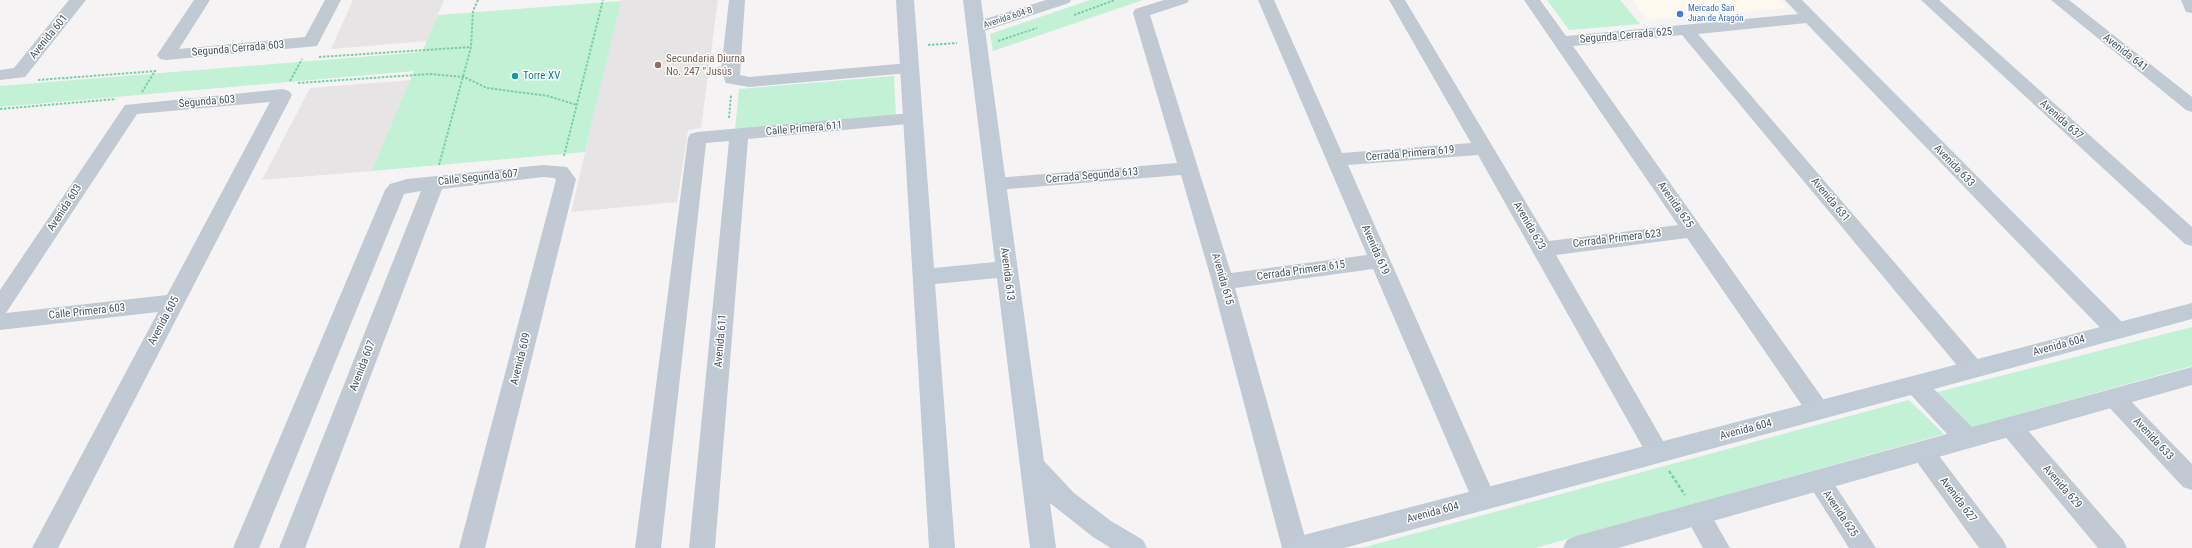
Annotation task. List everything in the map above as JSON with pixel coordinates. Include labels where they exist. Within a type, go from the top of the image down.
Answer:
[{"type":"street","name":"Avenida 601","points":[[0,75],[19,73],[78,0]]},
{"type":"street","points":[[166,55],[202,0]]},
{"type":"street","points":[[311,42],[333,0]]},
{"type":"street","points":[[737,0],[730,71],[732,79],[749,82],[909,68]]},
{"type":"street","points":[[905,0],[942,548]]},
{"type":"street","name":"Avenida 613","points":[[972,0],[1043,548]]},
{"type":"street","name":"Avenida 604-B","points":[[975,28],[1063,0]]},
{"type":"street","name":"Avenida 615","points":[[1181,0],[1141,13],[1223,282],[1294,548]]},
{"type":"street","name":"Avenida 619","points":[[1266,0],[1484,499]]},
{"type":"street","name":"Avenida 623","points":[[1397,0],[1543,249],[1658,453]]},
{"type":"street","name":"Avenida 625","points":[[1532,0],[1818,410]]},
{"type":"street","name":"Avenida 633","points":[[1793,0],[2116,331]]},
{"type":"street","name":"Avenida 637","points":[[1929,0],[2192,239]]},
{"type":"street","name":"Avenida 641","points":[[2059,0],[2192,106]]},
{"type":"street","name":"Segunda Cerrada 625","points":[[1562,42],[1810,18]]},
{"type":"street","name":"Avenida 631","points":[[1686,30],[1973,369]]},
{"type":"street","name":"Segunda Cerrada 603","points":[[166,55],[311,42]]},
{"type":"street","name":"Segunda 603","points":[[131,109],[283,95]]},
{"type":"street","name":"Avenida 605","points":[[45,548],[283,95]]},
{"type":"street","name":"Avenida 603","points":[[0,307],[131,109]]},
{"type":"street","name":"Calle Primera 611","points":[[648,548],[697,138],[912,119]]},
{"type":"street","name":"Avenida 611","points":[[702,548],[733,135]]},
{"type":"street","name":"Cerrada Primera 619","points":[[1336,160],[1484,148]]},
{"type":"street","name":"Cerrada Segunda 613","points":[[996,184],[1188,168]]},
{"type":"street","name":"Calle Segunda 607","points":[[246,548],[392,195],[397,189],[434,183],[543,171],[560,172]]},
{"type":"street","name":"Avenida 609","points":[[472,548],[566,179],[560,172]]},
{"type":"street","name":"Avenida 607","points":[[292,548],[434,183]]},
{"type":"street","name":"Cerrada Primera 623","points":[[1543,249],[1692,230]]},
{"type":"street","name":"Cerrada Primera 615","points":[[1223,282],[1380,261]]},
{"type":"street","points":[[923,277],[1006,269]]},
{"type":"street","name":"Calle Primera 603","points":[[0,322],[174,302]]},
{"type":"street","name":"Avenida 604","points":[[1300,548],[2192,311]]},
{"type":"street","points":[[1579,548],[2192,376]]},
{"type":"street","points":[[1915,384],[1968,439]]},
{"type":"street","name":"Avenida 633","points":[[2114,398],[2192,480]]},
{"type":"street","name":"Avenida 629","points":[[2011,427],[2114,548]]},
{"type":"street","name":"Avenida 627","points":[[1922,451],[1994,548]]},
{"type":"street","points":[[1032,465],[1065,501],[1102,528],[1134,548]]},
{"type":"street","name":"Avenida 625","points":[[1818,480],[1863,548]]},
{"type":"street","points":[[1697,514],[1717,548]]},
{"type":"path","points":[[434,183],[472,47],[473,11],[478,0]]},
{"type":"path","points":[[560,172],[603,0]]},
{"type":"path","points":[[283,95],[311,42]]},
{"type":"path","points":[[131,109],[166,55]]},
{"type":"path","points":[[732,79],[733,135]]},
{"type":"path","points":[[1658,453],[1697,514]]},
{"type":"shaded area","points":[[353,0],[444,0],[427,41],[331,49]]},
{"type":"shaded area","name":"Secundaria Diurna No. 247 \"Jusús","points":[[621,0],[718,0],[701,128],[688,130],[677,202],[571,212]]},
{"type":"shaded area","name":"Mercado San Juan de Aragón","points":[[1632,0],[1779,0],[1787,8],[1648,20]]},
{"type":"shaded area","points":[[411,80],[372,171],[262,180],[310,88]]},
{"type":"green space","points":[[1090,0],[1143,0],[993,51],[990,34]]},
{"type":"green space","points":[[1547,0],[1620,0],[1640,24],[1569,30]]},
{"type":"green space","points":[[621,1],[585,152],[372,171],[414,71],[0,107],[0,86],[422,52],[438,15]]},
{"type":"green space","points":[[894,76],[896,116],[735,130],[739,89]]},
{"type":"green space","points":[[2192,327],[2192,366],[1969,428],[1934,393]]},
{"type":"green space","points":[[1909,400],[1944,434],[1535,548],[1361,548]]},
{"type":"place","name":"Mercado San Juan de Aragón","points":[[1680,14]]},
{"type":"place","name":"Secundaria Diurna No. 247 \"Jusús","points":[[658,65]]},
{"type":"place","name":"Torre XV","points":[[515,76]]}]
